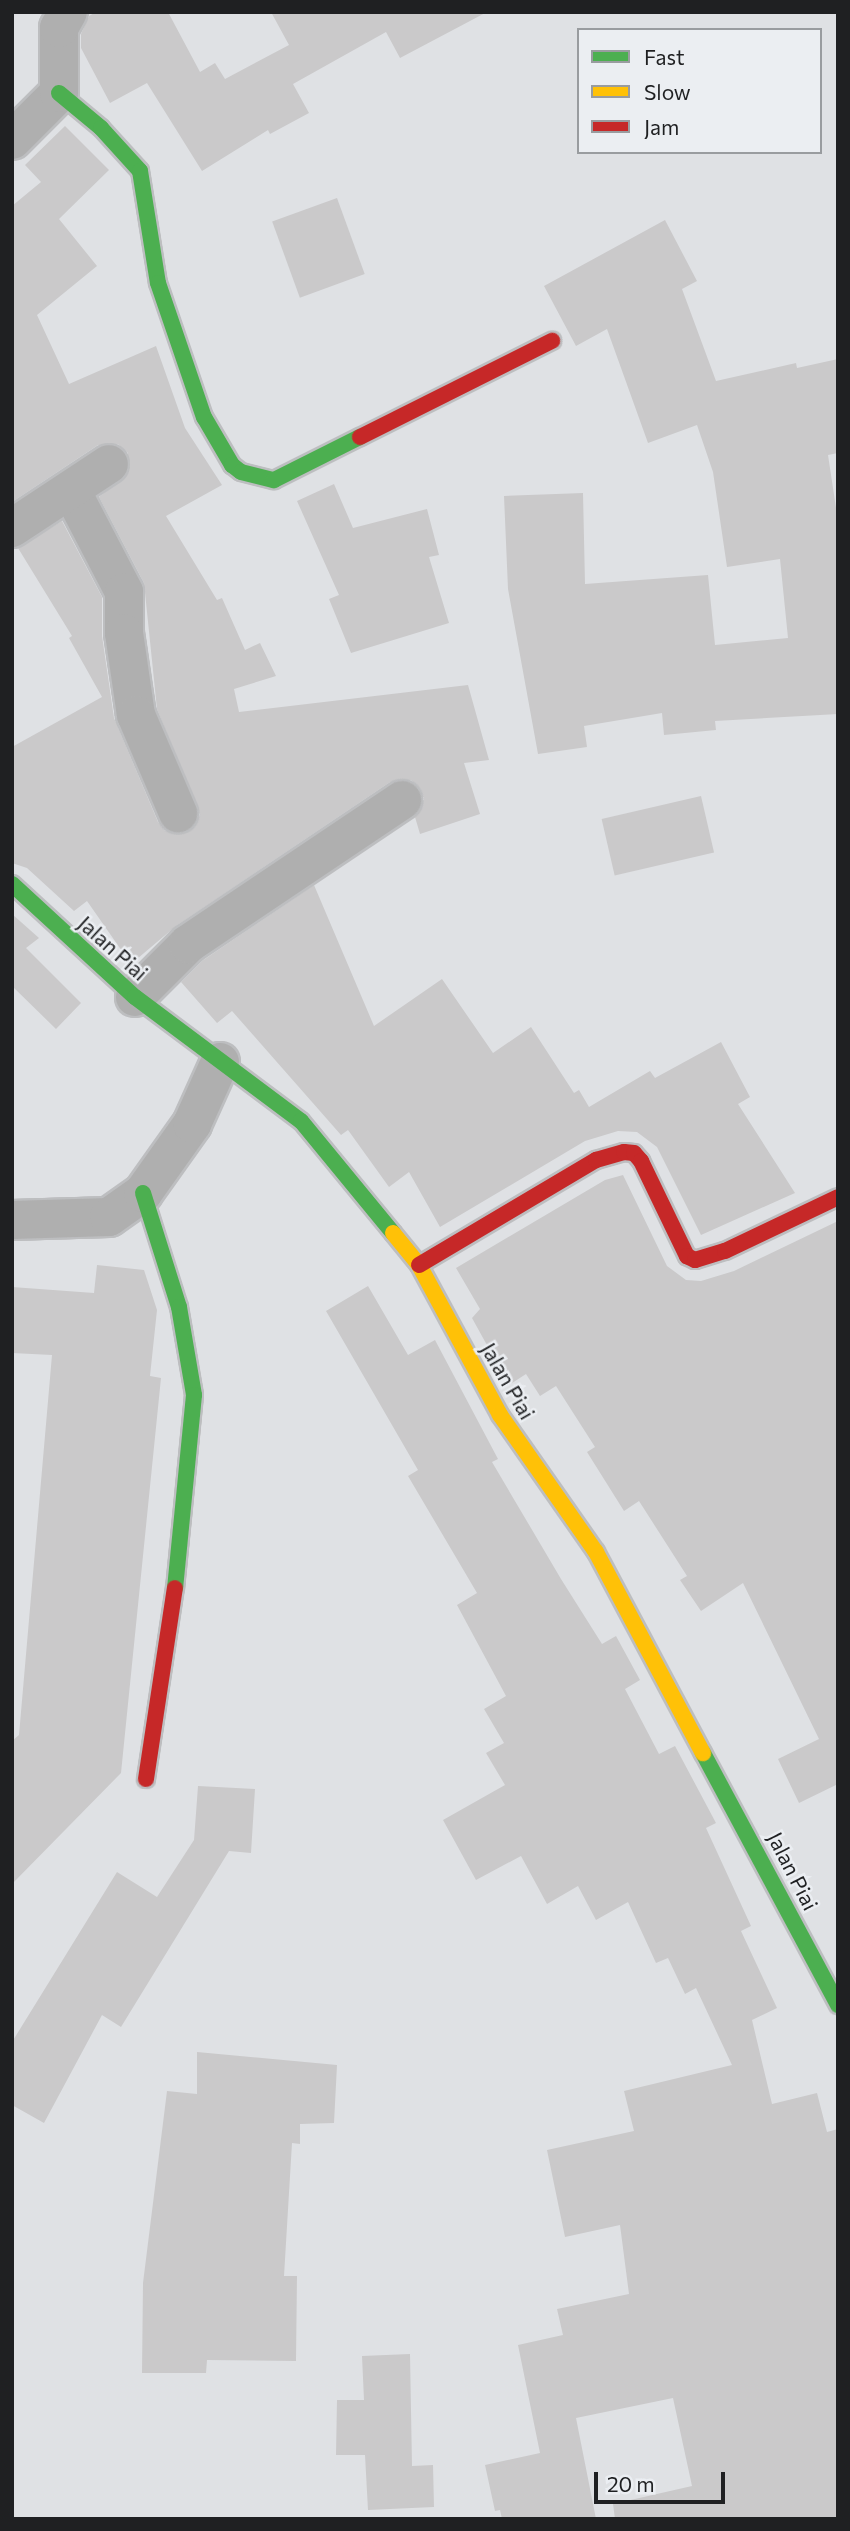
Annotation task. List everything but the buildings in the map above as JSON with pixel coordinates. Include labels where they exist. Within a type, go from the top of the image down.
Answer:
[{"type":"street","points":[[12,140],[59,93],[59,28],[68,12]]},
{"type":"street","points":[[59,93],[140,171],[158,283],[204,417],[232,465],[241,472],[274,480],[552,341]]},
{"type":"street","points":[[12,528],[109,464]]},
{"type":"street","points":[[71,489],[124,592],[124,633],[136,715],[178,813]]},
{"type":"street","points":[[135,997],[188,944],[402,800]]},
{"type":"street","name":"Jalan Piai","points":[[12,884],[135,997],[302,1121],[419,1265],[500,1415],[596,1552],[838,2005]]},
{"type":"street","points":[[12,1220],[109,1217],[143,1193],[192,1124],[220,1062]]},
{"type":"street","points":[[419,1265],[596,1160],[624,1152],[634,1153],[641,1161],[687,1256],[695,1261],[725,1251],[838,1196]]},
{"type":"street","points":[[143,1193],[179,1307],[194,1395],[177,1571],[146,1779]]},
{"type":"traffic: fast","points":[[59,93],[101,128],[140,171],[158,283],[204,417],[232,465],[241,472],[274,480],[360,437]]},
{"type":"traffic: fast","points":[[12,884],[135,997],[301,1121],[393,1233]]},
{"type":"traffic: fast","points":[[143,1193],[179,1307],[194,1395],[175,1588]]},
{"type":"traffic: fast","points":[[703,1753],[838,2005]]},
{"type":"traffic: slow","points":[[393,1233],[419,1265],[500,1415],[596,1552],[703,1753]]},
{"type":"traffic: jam","points":[[360,437],[552,341]]},
{"type":"traffic: jam","points":[[419,1265],[596,1160],[624,1152],[634,1153],[641,1161],[687,1256],[695,1260],[725,1251],[838,1197]]},
{"type":"traffic: jam","points":[[146,1779],[175,1588]]}]
